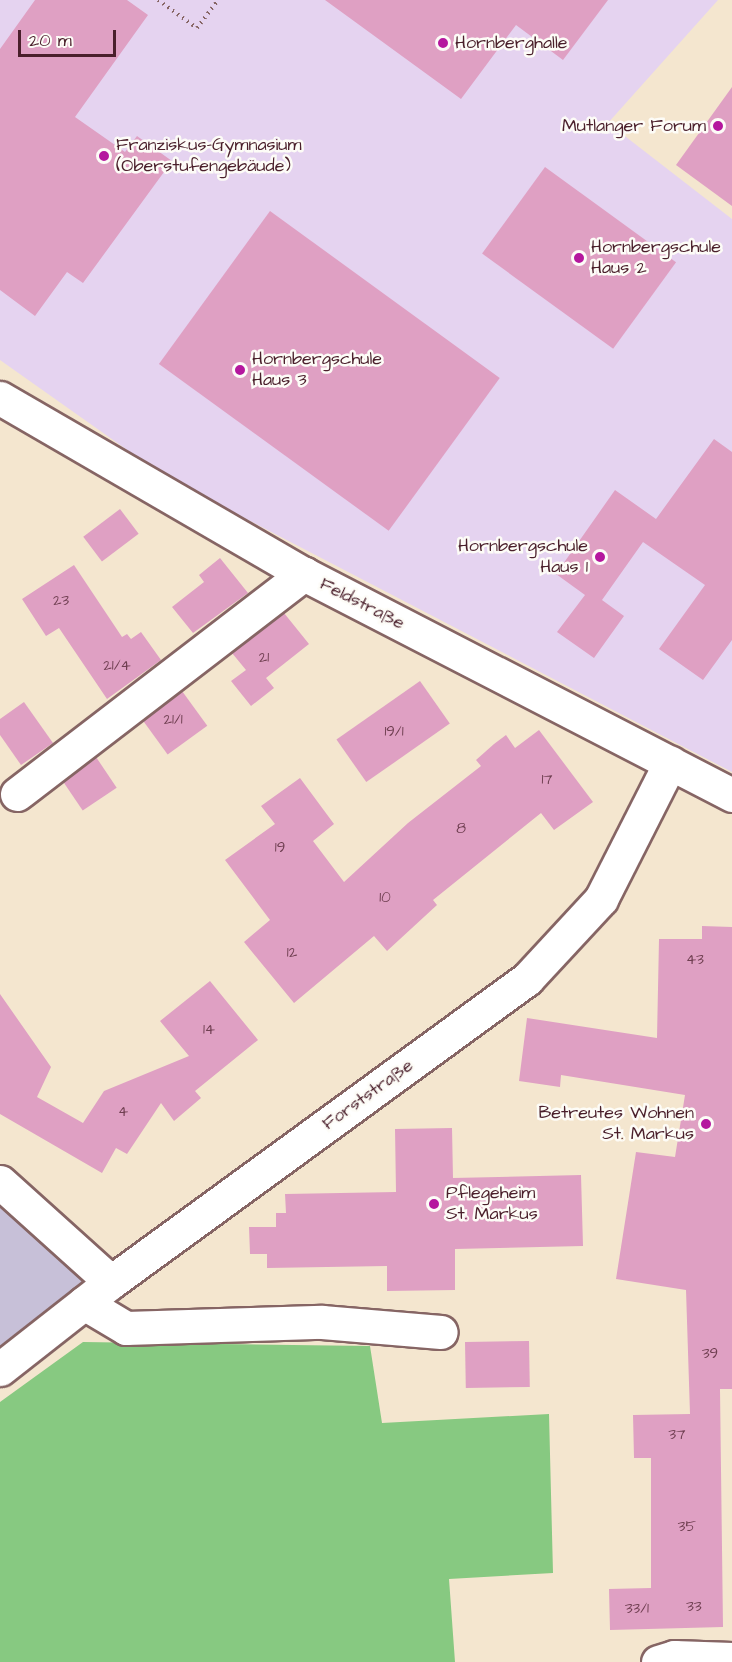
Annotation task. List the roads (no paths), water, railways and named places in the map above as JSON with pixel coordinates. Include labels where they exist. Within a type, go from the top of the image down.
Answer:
[{"type":"street","name":"Feldstraße","points":[[0,398],[304,574],[732,795]]},
{"type":"street","points":[[17,795],[304,574]]},
{"type":"street","name":"Forststraße","points":[[0,1369],[111,1282],[527,979],[601,899],[670,763]]},
{"type":"street","points":[[0,1182],[111,1282]]},
{"type":"street","points":[[84,1303],[126,1328],[322,1322],[441,1332]]},
{"type":"street","points":[[658,1662],[674,1657],[732,1659]]},
{"type":"place","name":"Hornberghalle","points":[[443,43]]},
{"type":"place","name":"Mutlanger Forum","points":[[718,126]]},
{"type":"place","name":"Franziskus-Gymnasium (Oberstufengebäude)","points":[[104,156]]},
{"type":"place","name":"Hornbergschule Haus 2","points":[[579,258]]},
{"type":"place","name":"Hornbergschule Haus 3","points":[[240,370]]},
{"type":"place","name":"Hornbergschule Haus 1","points":[[600,557]]},
{"type":"place","name":"Betreutes Wohnen St. Markus","points":[[706,1124]]},
{"type":"place","name":"Pflegeheim St. Markus","points":[[434,1204]]}]
